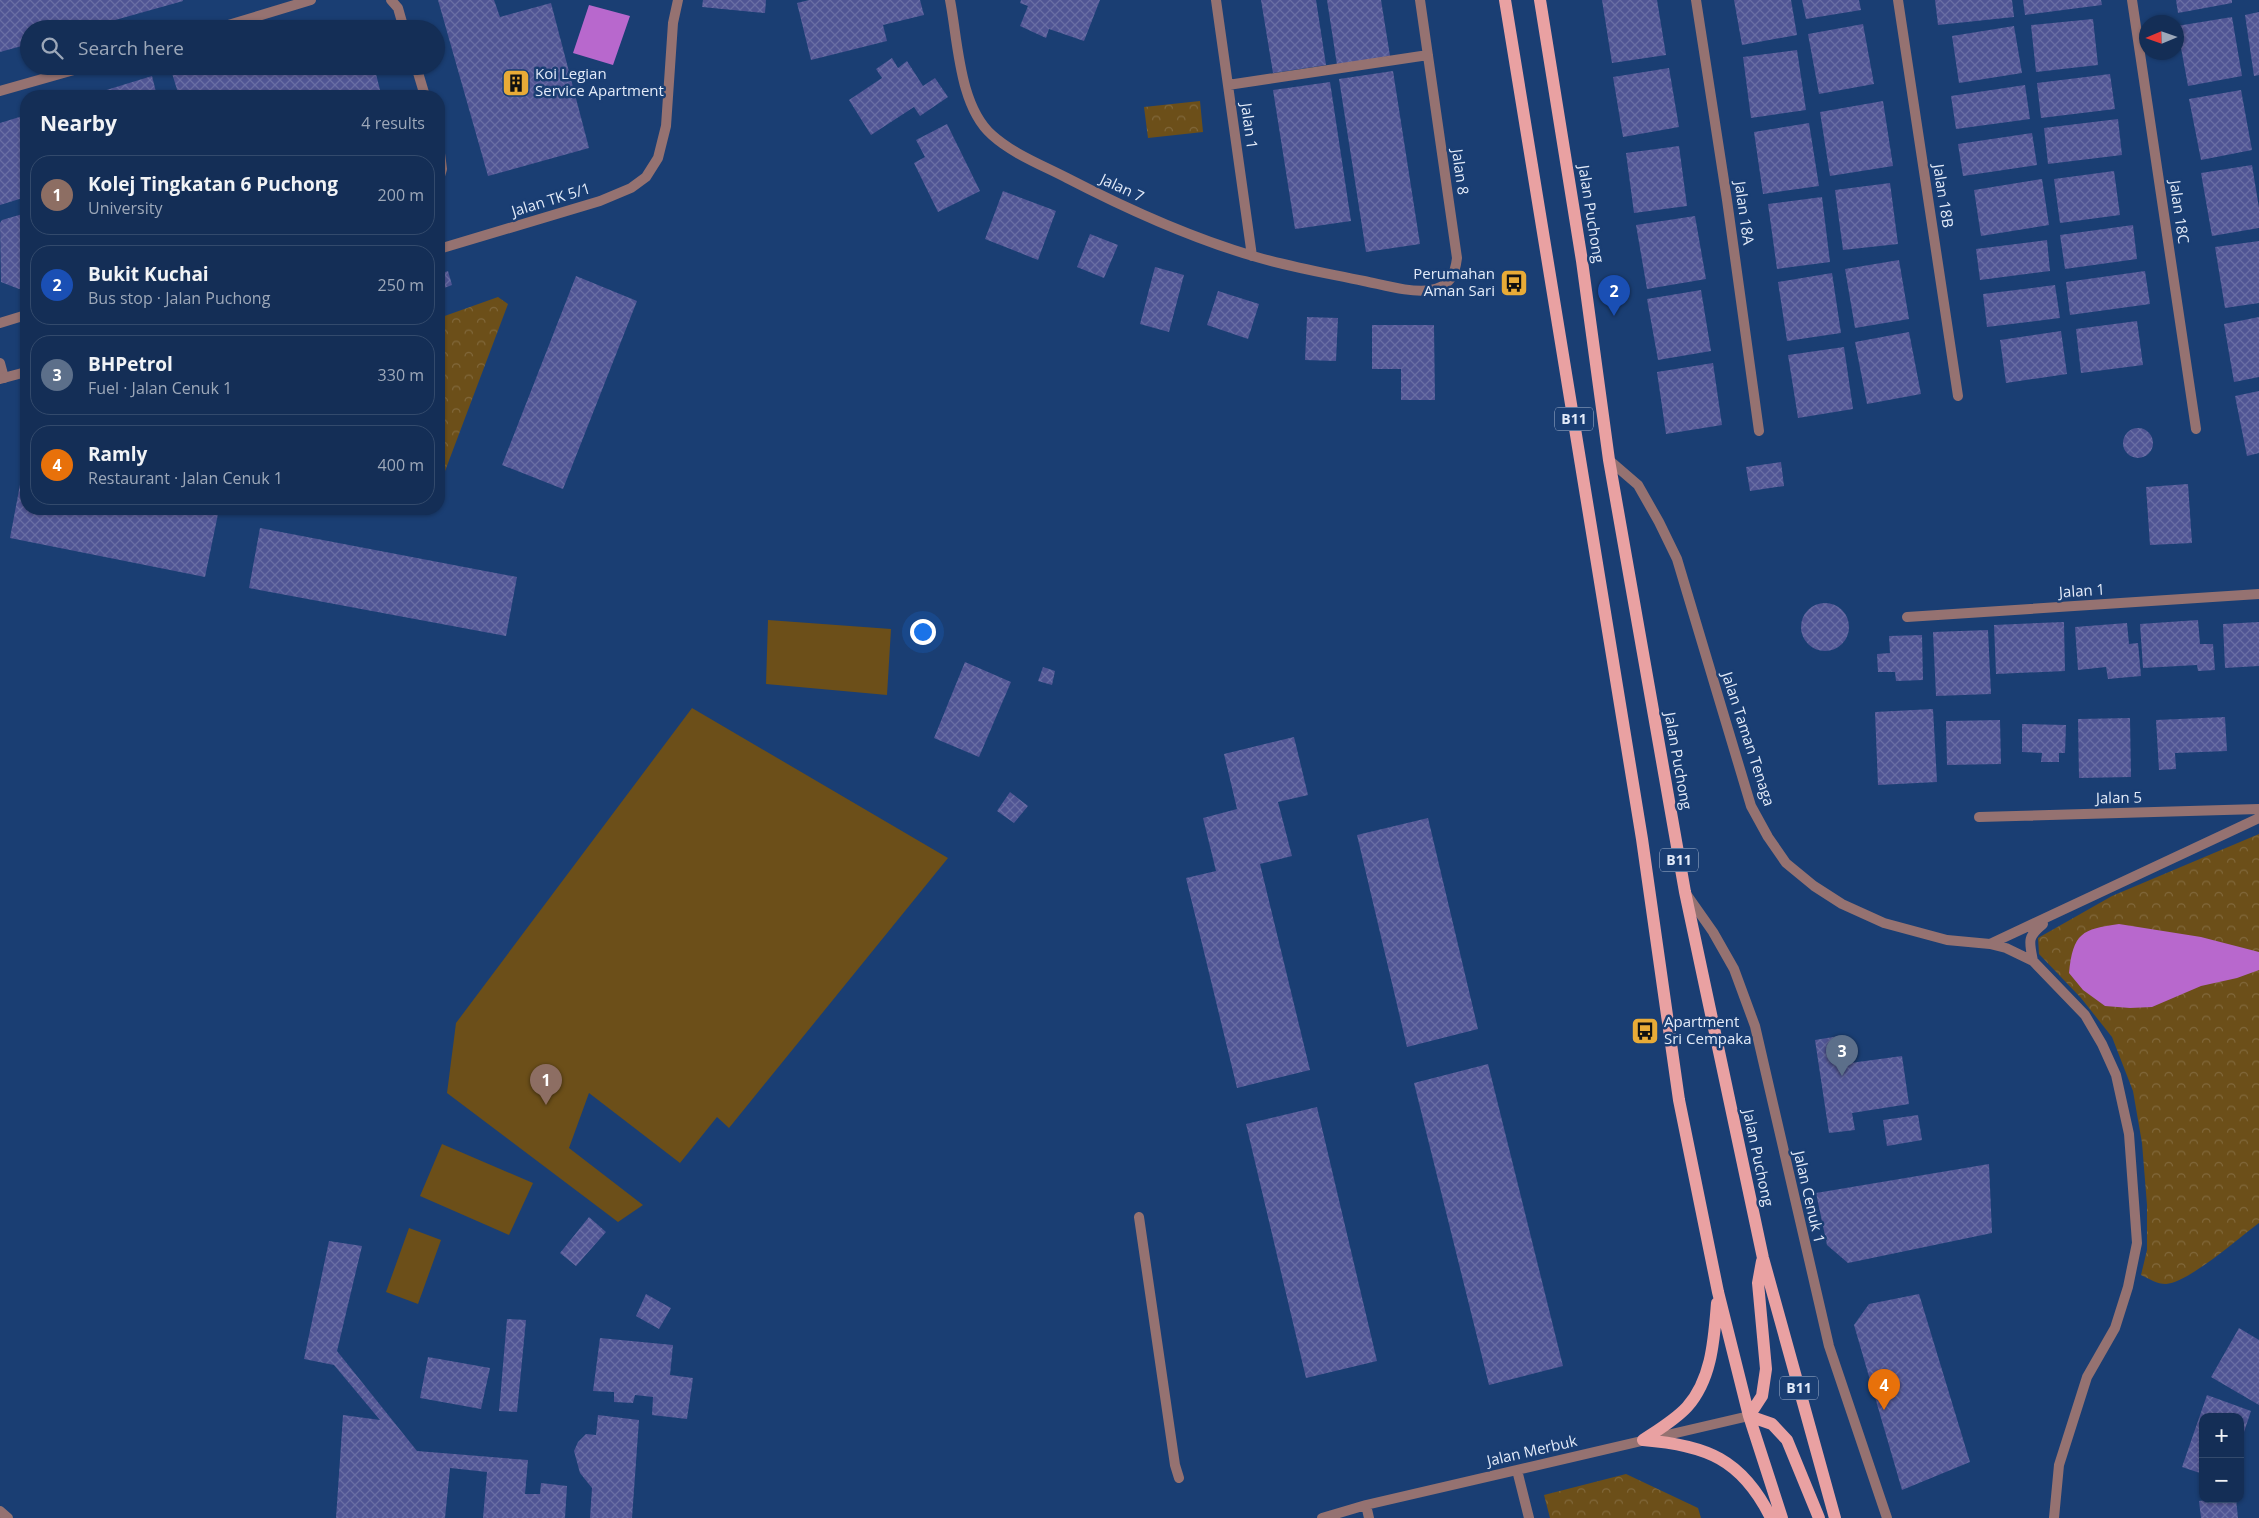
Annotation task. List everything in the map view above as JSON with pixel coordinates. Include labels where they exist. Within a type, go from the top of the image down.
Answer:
[{"type":"main road","name":"B11","points":[[1505,0],[1642,839],[1679,1100],[1718,1292],[1749,1416],[1782,1518]]},
{"type":"main road","name":"Jalan Puchong","points":[[1540,0],[1582,261],[1609,460],[1685,892],[1763,1258],[1835,1518]]},
{"type":"main road","points":[[1763,1258],[1758,1284],[1766,1369],[1762,1396],[1749,1416],[1772,1424],[1787,1440],[1818,1518]]},
{"type":"main road","points":[[1644,1440],[1674,1419],[1687,1407],[1700,1390],[1708,1369],[1714,1340],[1718,1292]]},
{"type":"main road","points":[[1644,1440],[1673,1443],[1707,1451],[1734,1468],[1750,1484],[1771,1518]]},
{"type":"street","points":[[245,20],[311,0]]},
{"type":"street","points":[[391,0],[398,8],[401,20]]},
{"type":"street","name":"Jalan TK 5/1","points":[[445,247],[600,202],[631,188],[646,177],[658,158],[666,126],[673,23],[678,0]]},
{"type":"street","name":"Jalan 7","points":[[950,0],[966,90],[976,116],[992,135],[1014,151],[1100,195],[1174,229],[1252,256],[1305,269],[1387,285]]},
{"type":"street","name":"Jalan 1","points":[[1216,0],[1252,256]]},
{"type":"street","name":"Jalan 8","points":[[1387,285],[1412,290],[1432,290],[1446,284],[1456,273],[1456,246],[1420,0]]},
{"type":"street","name":"Jalan 18A","points":[[1696,0],[1728,200],[1759,431]]},
{"type":"street","name":"Jalan 18B","points":[[1898,0],[1958,396]]},
{"type":"street","name":"Jalan 18C","points":[[2132,0],[2196,429]]},
{"type":"street","points":[[1228,85],[1428,55]]},
{"type":"street","points":[[0,92],[58,75]]},
{"type":"street","points":[[419,75],[423,90]]},
{"type":"street","points":[[0,323],[20,317]]},
{"type":"street","points":[[0,363],[2,379],[20,374]]},
{"type":"street","name":"Jalan Taman Tenaga","points":[[1609,460],[1638,485],[1659,522],[1676,559],[1751,806],[1768,837],[1786,863],[1814,886],[1842,904],[1884,923],[1947,940],[1990,944],[2006,948],[2033,961],[2085,1015],[2102,1044],[2116,1075],[2129,1134],[2137,1243],[2128,1287],[2115,1328],[2087,1377],[2059,1465],[2054,1518]]},
{"type":"street","name":"Jalan 1","points":[[1907,617],[2259,594]]},
{"type":"street","name":"Jalan 5","points":[[1979,817],[2259,809]]},
{"type":"street","points":[[1990,944],[2259,818]]},
{"type":"street","name":"Jalan Cenuk 1","points":[[1685,892],[1713,932],[1734,969],[1755,1026],[1829,1346],[1887,1518]]},
{"type":"street","points":[[2033,961],[2030,940],[2033,932],[2049,918]]},
{"type":"street","points":[[1139,1217],[1175,1464],[1179,1478]]},
{"type":"street","name":"Jalan Merbuk","points":[[1322,1518],[1749,1416]]},
{"type":"street","points":[[1517,1470],[1529,1518]]},
{"type":"street","points":[[1366,1506],[1370,1518]]},
{"type":"street","points":[[0,1511],[8,1518]]},
{"type":"green space","points":[[1200,101],[1203,132],[1148,138],[1144,107]]},
{"type":"green space","points":[[498,297],[508,304],[445,471],[445,316]]},
{"type":"green space","points":[[768,620],[891,629],[887,695],[766,684]]},
{"type":"green space","points":[[692,708],[948,858],[729,1128],[717,1117],[680,1163],[589,1093],[569,1148],[643,1205],[618,1222],[447,1093],[456,1023]]},
{"type":"green space","points":[[2259,834],[2259,1223],[2214,1258],[2187,1276],[2176,1282],[2159,1283],[2141,1275],[2147,1250],[2147,1205],[2142,1143],[2133,1091],[2112,1037],[2081,998],[2039,954],[2038,938],[2112,896]]},
{"type":"green space","points":[[442,1144],[533,1183],[509,1235],[420,1196]]},
{"type":"green space","points":[[409,1228],[441,1240],[418,1304],[386,1292]]},
{"type":"green space","points":[[1626,1474],[1698,1508],[1701,1518],[1550,1518],[1544,1495]]},
{"type":"shaded area","points":[[589,5],[630,16],[613,65],[573,53]]},
{"type":"shaded area","points":[[2119,924],[2201,937],[2259,952],[2259,970],[2237,978],[2201,986],[2152,1007],[2105,1006],[2083,990],[2069,973],[2071,960],[2073,949],[2082,935],[2096,928]]},
{"type":"building","points":[[0,0],[183,0],[115,20],[20,20],[20,46],[0,52]]},
{"type":"building","name":"Koi Legian Service Apartment","points":[[438,0],[494,0],[500,17],[551,3],[589,148],[488,176]]},
{"type":"building","points":[[703,0],[766,0],[765,13],[702,7]]},
{"type":"building","points":[[809,0],[920,0],[924,15],[883,25],[887,41],[811,60],[797,3]]},
{"type":"building","points":[[1021,0],[1100,0],[1084,41],[1049,29],[1046,38],[1020,26],[1028,6],[1020,3]]},
{"type":"building","points":[[1261,0],[1316,0],[1326,65],[1273,73]]},
{"type":"building","points":[[1327,0],[1381,0],[1390,56],[1337,65]]},
{"type":"building","points":[[1602,0],[1657,0],[1666,55],[1612,63]]},
{"type":"building","points":[[1734,0],[1791,0],[1797,35],[1742,45]]},
{"type":"building","points":[[1802,0],[1859,0],[1861,10],[1806,19]]},
{"type":"building","points":[[1935,0],[2012,0],[2014,17],[1938,25]]},
{"type":"building","points":[[2023,0],[2101,0],[2102,5],[2025,15]]},
{"type":"building","points":[[2176,0],[2232,0],[2232,3],[2178,13]]},
{"type":"building","points":[[2259,12],[2259,75],[2254,76],[2245,15]]},
{"type":"building","points":[[2232,17],[2242,76],[2188,86],[2183,60],[2184,25]]},
{"type":"building","points":[[2093,19],[2098,65],[2036,72],[2031,25]]},
{"type":"building","points":[[1863,24],[1874,84],[1819,94],[1808,34]]},
{"type":"building","points":[[2014,26],[2022,73],[1959,83],[1952,36]]},
{"type":"building","points":[[1797,50],[1806,110],[1751,118],[1743,57]]},
{"type":"building","points":[[892,58],[898,68],[907,61],[923,86],[935,78],[948,97],[920,116],[914,107],[871,135],[849,100],[882,78],[876,69]]},
{"type":"building","points":[[1669,68],[1679,127],[1623,137],[1613,77]]},
{"type":"building","points":[[1393,71],[1420,244],[1366,252],[1339,79]]},
{"type":"building","points":[[2110,74],[2115,109],[2041,118],[2037,83]]},
{"type":"building","points":[[173,75],[376,75],[380,90],[177,90]]},
{"type":"building","points":[[152,76],[156,90],[106,90]]},
{"type":"building","points":[[1330,82],[1351,221],[1295,229],[1273,90]]},
{"type":"building","points":[[2025,85],[2030,119],[1956,129],[1951,96]]},
{"type":"building","points":[[2241,90],[2252,150],[2201,160],[2189,99]]},
{"type":"building","points":[[1883,101],[1893,166],[1830,176],[1820,112]]},
{"type":"building","points":[[20,117],[20,199],[0,205],[0,123]]},
{"type":"building","points":[[2118,119],[2122,155],[2048,164],[2044,128]]},
{"type":"building","points":[[1809,123],[1819,186],[1763,194],[1754,132]]},
{"type":"building","points":[[947,124],[980,191],[938,212],[914,163],[925,157],[916,140]]},
{"type":"building","points":[[2032,133],[2037,165],[1963,176],[1958,144]]},
{"type":"building","points":[[1679,146],[1687,206],[1634,213],[1626,153]]},
{"type":"building","points":[[2252,165],[2259,208],[2259,228],[2212,236],[2201,173]]},
{"type":"building","points":[[2114,171],[2120,215],[2060,223],[2054,179]]},
{"type":"building","points":[[2042,179],[2049,225],[1981,236],[1974,190]]},
{"type":"building","points":[[1890,183],[1898,244],[1843,250],[1835,190]]},
{"type":"building","points":[[1003,191],[1056,211],[1038,260],[985,239]]},
{"type":"building","points":[[1822,197],[1830,262],[1777,269],[1768,204]]},
{"type":"building","points":[[20,215],[19,289],[1,282],[0,223],[2,220]]},
{"type":"building","points":[[1695,216],[1706,279],[1647,289],[1636,225]]},
{"type":"building","points":[[2133,225],[2137,259],[2065,269],[2060,235]]},
{"type":"building","points":[[1090,234],[1118,245],[1104,278],[1077,267]]},
{"type":"building","points":[[2047,240],[2050,271],[1980,280],[1976,249]]},
{"type":"building","points":[[2259,241],[2259,303],[2225,308],[2215,247]]},
{"type":"building","points":[[1899,260],[1909,319],[1855,328],[1845,269]]},
{"type":"building","points":[[1155,267],[1184,275],[1169,332],[1140,324]]},
{"type":"building","points":[[448,271],[452,285],[445,288],[445,272]]},
{"type":"building","points":[[2145,271],[2150,304],[2070,315],[2066,282]]},
{"type":"building","points":[[1832,273],[1841,333],[1787,341],[1778,282]]},
{"type":"building","points":[[576,276],[637,301],[563,489],[502,465]]},
{"type":"building","points":[[2055,285],[2060,318],[1987,327],[1983,294]]},
{"type":"building","points":[[1701,290],[1711,351],[1658,360],[1647,299]]},
{"type":"building","points":[[1218,291],[1259,304],[1248,339],[1207,325]]},
{"type":"building","points":[[1307,317],[1338,318],[1336,361],[1305,360]]},
{"type":"building","points":[[2259,317],[2259,377],[2234,382],[2224,324]]},
{"type":"building","points":[[2137,321],[2143,365],[2081,373],[2076,329]]},
{"type":"building","points":[[1372,325],[1434,325],[1435,400],[1401,400],[1401,369],[1372,369]]},
{"type":"building","points":[[2061,331],[2067,374],[2006,383],[2000,340]]},
{"type":"building","points":[[1909,332],[1921,394],[1867,404],[1855,342]]},
{"type":"building","points":[[1844,347],[1853,409],[1798,418],[1788,355]]},
{"type":"building","points":[[1713,363],[1722,425],[1666,434],[1657,372]]},
{"type":"building","points":[[2259,391],[2259,453],[2247,456],[2235,396]]},
{"type":"building","points":[[2138,428],[2149,432],[2153,443],[2149,454],[2138,458],[2127,454],[2123,443],[2127,432]]},
{"type":"building","points":[[1781,462],[1784,486],[1750,491],[1746,467]]},
{"type":"building","points":[[2188,484],[2192,543],[2150,545],[2146,487]]},
{"type":"building","points":[[20,485],[20,515],[218,515],[205,577],[10,538]]},
{"type":"building","points":[[260,528],[517,577],[506,636],[249,588]]},
{"type":"building","points":[[1820,603],[1830,603],[1842,610],[1849,622],[1849,632],[1842,644],[1830,651],[1820,651],[1812,647],[1805,640],[1801,632],[1801,622],[1805,614],[1812,607]]},
{"type":"building","points":[[2198,620],[2200,644],[2213,644],[2215,670],[2198,671],[2197,665],[2143,668],[2140,624]]},
{"type":"building","points":[[2064,622],[2065,671],[1996,674],[1994,625]]},
{"type":"building","points":[[2259,622],[2259,666],[2225,668],[2223,624]]},
{"type":"building","points":[[2127,623],[2129,644],[2138,643],[2141,676],[2108,679],[2106,667],[2078,670],[2075,627]]},
{"type":"building","points":[[1988,630],[1991,694],[1936,696],[1933,632]]},
{"type":"building","points":[[1922,635],[1923,680],[1896,681],[1895,672],[1878,672],[1877,654],[1890,653],[1889,636]]},
{"type":"building","points":[[965,662],[1011,682],[979,757],[934,738]]},
{"type":"building","points":[[1043,667],[1055,671],[1052,685],[1038,681]]},
{"type":"building","points":[[1933,709],[1937,782],[1878,785],[1875,712]]},
{"type":"building","points":[[2225,717],[2227,751],[2175,753],[2176,769],[2159,770],[2156,720]]},
{"type":"building","points":[[2130,718],[2131,777],[2079,778],[2078,719]]},
{"type":"building","points":[[2000,720],[2001,764],[1947,765],[1946,721]]},
{"type":"building","points":[[2022,724],[2066,725],[2065,753],[2059,753],[2059,762],[2041,762],[2042,753],[2022,752]]},
{"type":"building","points":[[1294,737],[1308,795],[1278,802],[1292,856],[1260,864],[1310,1070],[1237,1088],[1186,878],[1216,871],[1203,818],[1237,809],[1224,754]]},
{"type":"building","points":[[1010,792],[1028,806],[1014,823],[997,811]]},
{"type":"building","points":[[1428,818],[1478,1029],[1407,1047],[1357,835]]},
{"type":"building","points":[[1839,1036],[1843,1064],[1902,1056],[1909,1104],[1852,1113],[1855,1130],[1829,1133],[1815,1040]]},
{"type":"building","points":[[1488,1064],[1563,1366],[1489,1385],[1414,1083]]},
{"type":"building","points":[[1317,1107],[1377,1361],[1306,1378],[1246,1124]]},
{"type":"building","points":[[1918,1115],[1922,1140],[1887,1146],[1883,1120]]},
{"type":"building","points":[[1989,1164],[1992,1233],[1848,1263],[1827,1245],[1816,1193]]},
{"type":"building","points":[[589,1217],[606,1232],[576,1266],[560,1253]]},
{"type":"building","points":[[329,1241],[362,1246],[337,1351],[417,1451],[528,1460],[525,1494],[540,1494],[541,1483],[567,1486],[565,1518],[483,1518],[487,1472],[450,1468],[445,1518],[336,1518],[343,1415],[380,1420],[334,1365],[304,1359]]},
{"type":"building","points":[[646,1294],[671,1308],[659,1329],[636,1316]]},
{"type":"building","points":[[1919,1294],[1970,1462],[1902,1490],[1854,1325],[1869,1304]]},
{"type":"building","points":[[507,1319],[526,1320],[517,1412],[499,1411]]},
{"type":"building","points":[[2239,1328],[2259,1340],[2259,1405],[2211,1377]]},
{"type":"building","points":[[600,1338],[673,1345],[670,1375],[693,1378],[687,1419],[652,1415],[653,1397],[635,1395],[633,1403],[614,1402],[614,1392],[593,1391]]},
{"type":"building","points":[[428,1357],[490,1368],[481,1409],[420,1398]]},
{"type":"building","points":[[2207,1395],[2251,1411],[2244,1432],[2244,1413],[2201,1413]]},
{"type":"building","points":[[598,1415],[639,1420],[632,1518],[590,1518],[592,1488],[580,1473],[574,1451],[578,1442],[586,1434],[596,1435]]},
{"type":"building","points":[[2199,1418],[2199,1473],[2182,1467]]},
{"type":"building","points":[[2199,1503],[2236,1503],[2238,1518],[2201,1518]]},
{"type":"place","name":"Koi Legian Service Apartment","points":[[516,83]]},
{"type":"place","name":"Perumahan Aman Sari","points":[[1514,283]]},
{"type":"place","name":"Bukit Kuchai","points":[[1614,316]]},
{"type":"place","name":"Apartment Sri Cempaka","points":[[1645,1031]]},
{"type":"place","name":"BHPetrol","points":[[1842,1076]]},
{"type":"place","name":"Kolej Tingkatan 6 Puchong","points":[[546,1105]]},
{"type":"place","name":"Ramly","points":[[1884,1410]]}]
